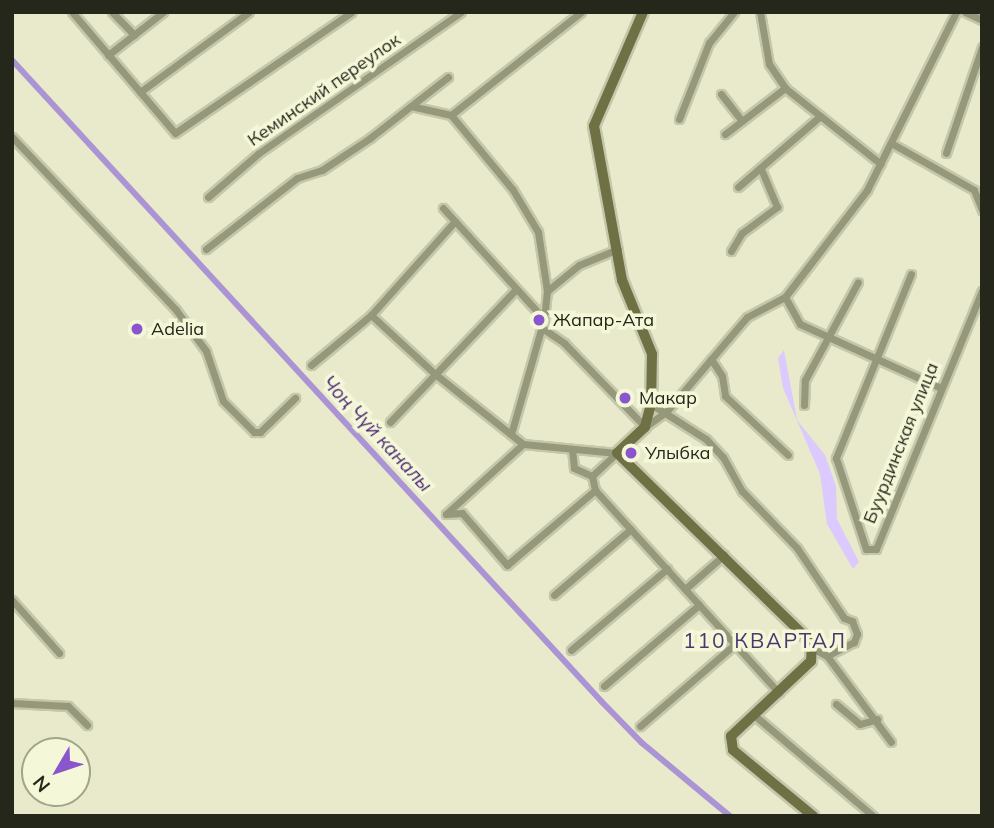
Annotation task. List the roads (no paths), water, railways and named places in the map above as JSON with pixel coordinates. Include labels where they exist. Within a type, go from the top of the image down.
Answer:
[{"type":"street","points":[[72,12],[175,134],[352,12]]},
{"type":"street","points":[[112,12],[134,35]]},
{"type":"street","points":[[108,55],[163,12]]},
{"type":"street","points":[[140,92],[249,12]]},
{"type":"street","name":"Кеминский переулок","points":[[208,197],[259,153],[461,12]]},
{"type":"street","points":[[451,115],[581,12]]},
{"type":"street","points":[[643,12],[594,126],[632,310],[652,354],[652,404],[645,427]]},
{"type":"street","points":[[678,119],[709,43],[734,12]]},
{"type":"street","points":[[760,12],[769,64],[785,88],[818,118],[881,163]]},
{"type":"street","points":[[592,476],[645,427],[667,411],[747,317],[785,297],[867,190],[956,12]]},
{"type":"street","points":[[965,12],[982,20]]},
{"type":"street","points":[[946,153],[982,47]]},
{"type":"street","points":[[206,249],[297,178],[322,170],[449,77]]},
{"type":"street","points":[[725,134],[785,88]]},
{"type":"street","points":[[721,94],[742,121]]},
{"type":"street","points":[[411,106],[451,115],[513,190],[538,232],[547,291],[544,319],[511,435]]},
{"type":"street","points":[[738,187],[818,118]]},
{"type":"street","points":[[12,137],[176,310],[206,351],[223,401],[254,432],[260,432],[295,398]]},
{"type":"street","points":[[891,143],[974,190],[982,210]]},
{"type":"street","points":[[731,251],[742,233],[777,207],[761,169]]},
{"type":"street","points":[[443,208],[544,319]]},
{"type":"street","points":[[311,365],[371,315],[455,221]]},
{"type":"street","points":[[547,291],[579,265],[619,249]]},
{"type":"street","points":[[875,358],[911,274]]},
{"type":"street","points":[[804,405],[805,380],[858,282]]},
{"type":"street","points":[[390,422],[516,289]]},
{"type":"street","name":"Буурдинская улица","points":[[875,358],[836,458],[866,549],[876,549],[939,387],[982,291]]},
{"type":"street","points":[[785,297],[793,317],[826,339],[939,387]]},
{"type":"street","points":[[371,315],[435,374],[523,444],[617,453],[725,554],[814,649],[827,656],[877,719],[891,742]]},
{"type":"street","points":[[542,328],[564,343],[645,427]]},
{"type":"street","points":[[711,359],[722,376],[725,396],[788,455]]},
{"type":"street","points":[[652,404],[667,411],[706,439],[742,491],[797,548],[844,618],[852,621],[857,634],[854,642],[827,656]]},
{"type":"street","points":[[523,444],[446,514],[462,513],[507,565],[595,490]]},
{"type":"street","points":[[572,449],[574,468],[592,476]]},
{"type":"street","points":[[592,476],[595,490],[779,693]]},
{"type":"street","points":[[554,596],[631,529]]},
{"type":"street","points":[[685,589],[725,554]]},
{"type":"street","points":[[571,650],[667,569]]},
{"type":"street","points":[[12,600],[59,653]]},
{"type":"street","points":[[604,686],[699,605]]},
{"type":"street","points":[[639,726],[735,645]]},
{"type":"street","points":[[813,816],[733,750],[731,736],[811,661],[814,649]]},
{"type":"street","points":[[12,703],[68,706],[87,725]]},
{"type":"street","points":[[836,704],[860,724],[877,719]]},
{"type":"street","points":[[754,715],[873,816]]},
{"type":"waterway","name":"Чоң Чүй каналы","points":[[12,60],[602,702],[642,743],[730,816]]},
{"type":"place","name":"Жапар-Ата","points":[[539,320]]},
{"type":"place","name":"Adelia","points":[[137,329]]},
{"type":"place","name":"Макар","points":[[625,398]]},
{"type":"place","name":"Улыбка","points":[[631,453]]},
{"type":"district","name":"110 КВАРТАЛ","points":[[765,640]]}]
